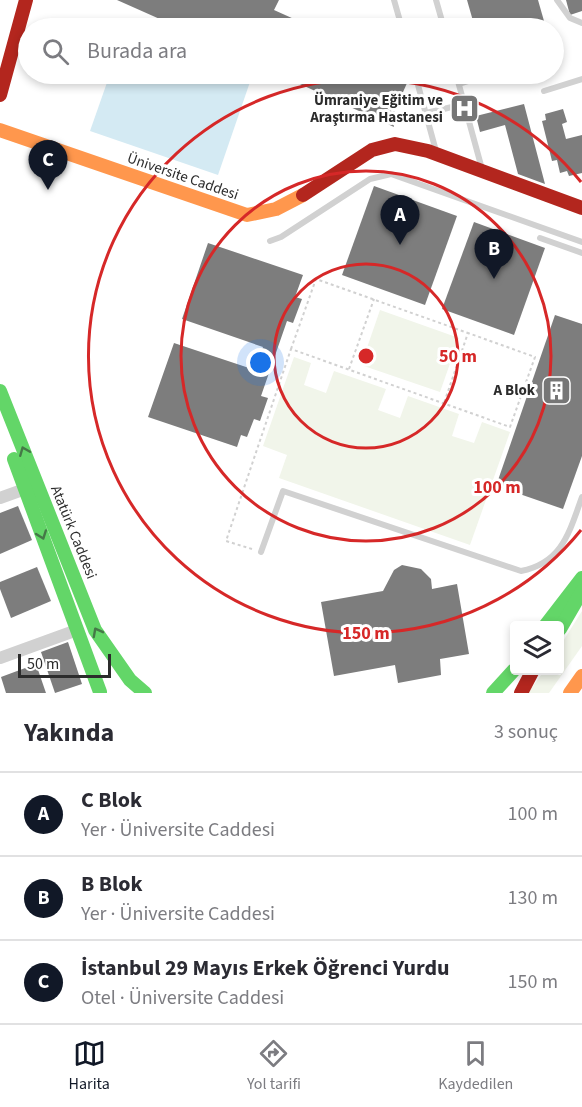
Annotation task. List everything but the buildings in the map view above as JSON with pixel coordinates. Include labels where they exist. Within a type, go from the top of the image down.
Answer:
[{"type":"main road","points":[[21,18],[26,0]]},
{"type":"main road","points":[[0,95],[18,29]]},
{"type":"main road","name":"Üniversite Caddesi","points":[[0,130],[247,215],[265,214],[283,207],[372,149],[393,144],[438,156],[483,173],[494,174],[582,208]]},
{"type":"main road","name":"Atatürk Caddesi","points":[[0,391],[95,630],[138,688]]},
{"type":"main road","name":"Atatürk Caddesi","points":[[0,421],[77,630],[106,686],[138,688]]},
{"type":"main road","points":[[549,621],[582,578]]},
{"type":"main road","points":[[564,622],[582,591]]},
{"type":"main road","points":[[493,693],[510,674]]},
{"type":"main road","points":[[511,693],[527,675]]},
{"type":"main road","points":[[521,693],[529,675]]},
{"type":"main road","points":[[570,693],[582,676]]},
{"type":"street","name":"Üniversite Caddesi","points":[[483,173],[491,179],[582,215]]},
{"type":"street","points":[[0,498],[26,489]]},
{"type":"street","points":[[0,658],[77,630]]},
{"type":"lane","points":[[394,0],[399,18]]},
{"type":"lane","points":[[436,0],[441,18]]},
{"type":"lane","points":[[557,0],[570,18],[582,28]]},
{"type":"lane","points":[[570,18],[582,23]]},
{"type":"lane","points":[[544,91],[582,79]]},
{"type":"lane","points":[[418,84],[438,156]]},
{"type":"lane","points":[[459,84],[483,173]]},
{"type":"lane","points":[[426,113],[465,104]]},
{"type":"lane","points":[[270,241],[281,237],[370,179],[391,174],[582,242]]},
{"type":"lane","points":[[540,238],[582,253]]},
{"type":"lane","points":[[261,552],[283,491],[510,569],[528,569],[551,560],[569,532],[582,497]]},
{"type":"path","points":[[261,552],[226,541],[291,349],[316,279],[535,357],[510,427],[291,349]]},
{"type":"path","points":[[349,369],[374,299]]},
{"type":"path","points":[[444,403],[468,333]]},
{"type":"shaded area","points":[[380,310],[459,338],[440,392],[361,365]]},
{"type":"shaded area","points":[[294,357],[311,363],[304,385],[326,393],[334,371],[386,389],[378,410],[400,418],[408,396],[459,414],[452,436],[474,443],[482,422],[510,432],[470,545],[279,478],[287,455],[263,446]]},
{"type":"shaded area","points":[[582,611],[582,646],[564,672],[564,640]]},
{"type":"shaded area","points":[[541,675],[562,675],[549,693],[528,693]]},
{"type":"water","points":[[106,84],[249,84],[218,175],[90,131]]},
{"type":"traffic: fast","points":[[0,391],[95,630],[130,680],[145,693]]},
{"type":"traffic: fast","points":[[14,459],[100,692]]},
{"type":"traffic: fast","points":[[549,621],[582,578]]},
{"type":"traffic: fast","points":[[564,622],[582,591]]},
{"type":"traffic: fast","points":[[493,693],[510,674]]},
{"type":"traffic: slow","points":[[0,130],[247,215],[276,209],[303,195]]},
{"type":"traffic: slow","points":[[570,693],[582,676]]},
{"type":"traffic: jam","points":[[21,18],[26,0]]},
{"type":"traffic: jam","points":[[0,95],[18,29]]},
{"type":"traffic: jam","points":[[303,195],[372,150],[395,144],[428,151],[582,208]]},
{"type":"traffic: jam","points":[[521,693],[530,675]]},
{"type":"place","name":"Ümraniye Eğitim ve Araştırma Hastanesi","points":[[464,109]]},
{"type":"place","name":"İstanbul 29 Mayıs Erkek Öğrenci Yurdu","points":[[48,190]]},
{"type":"place","name":"C Blok","points":[[400,245]]},
{"type":"place","name":"B Blok","points":[[494,279]]},
{"type":"place","name":"A Blok","points":[[556,390]]}]
